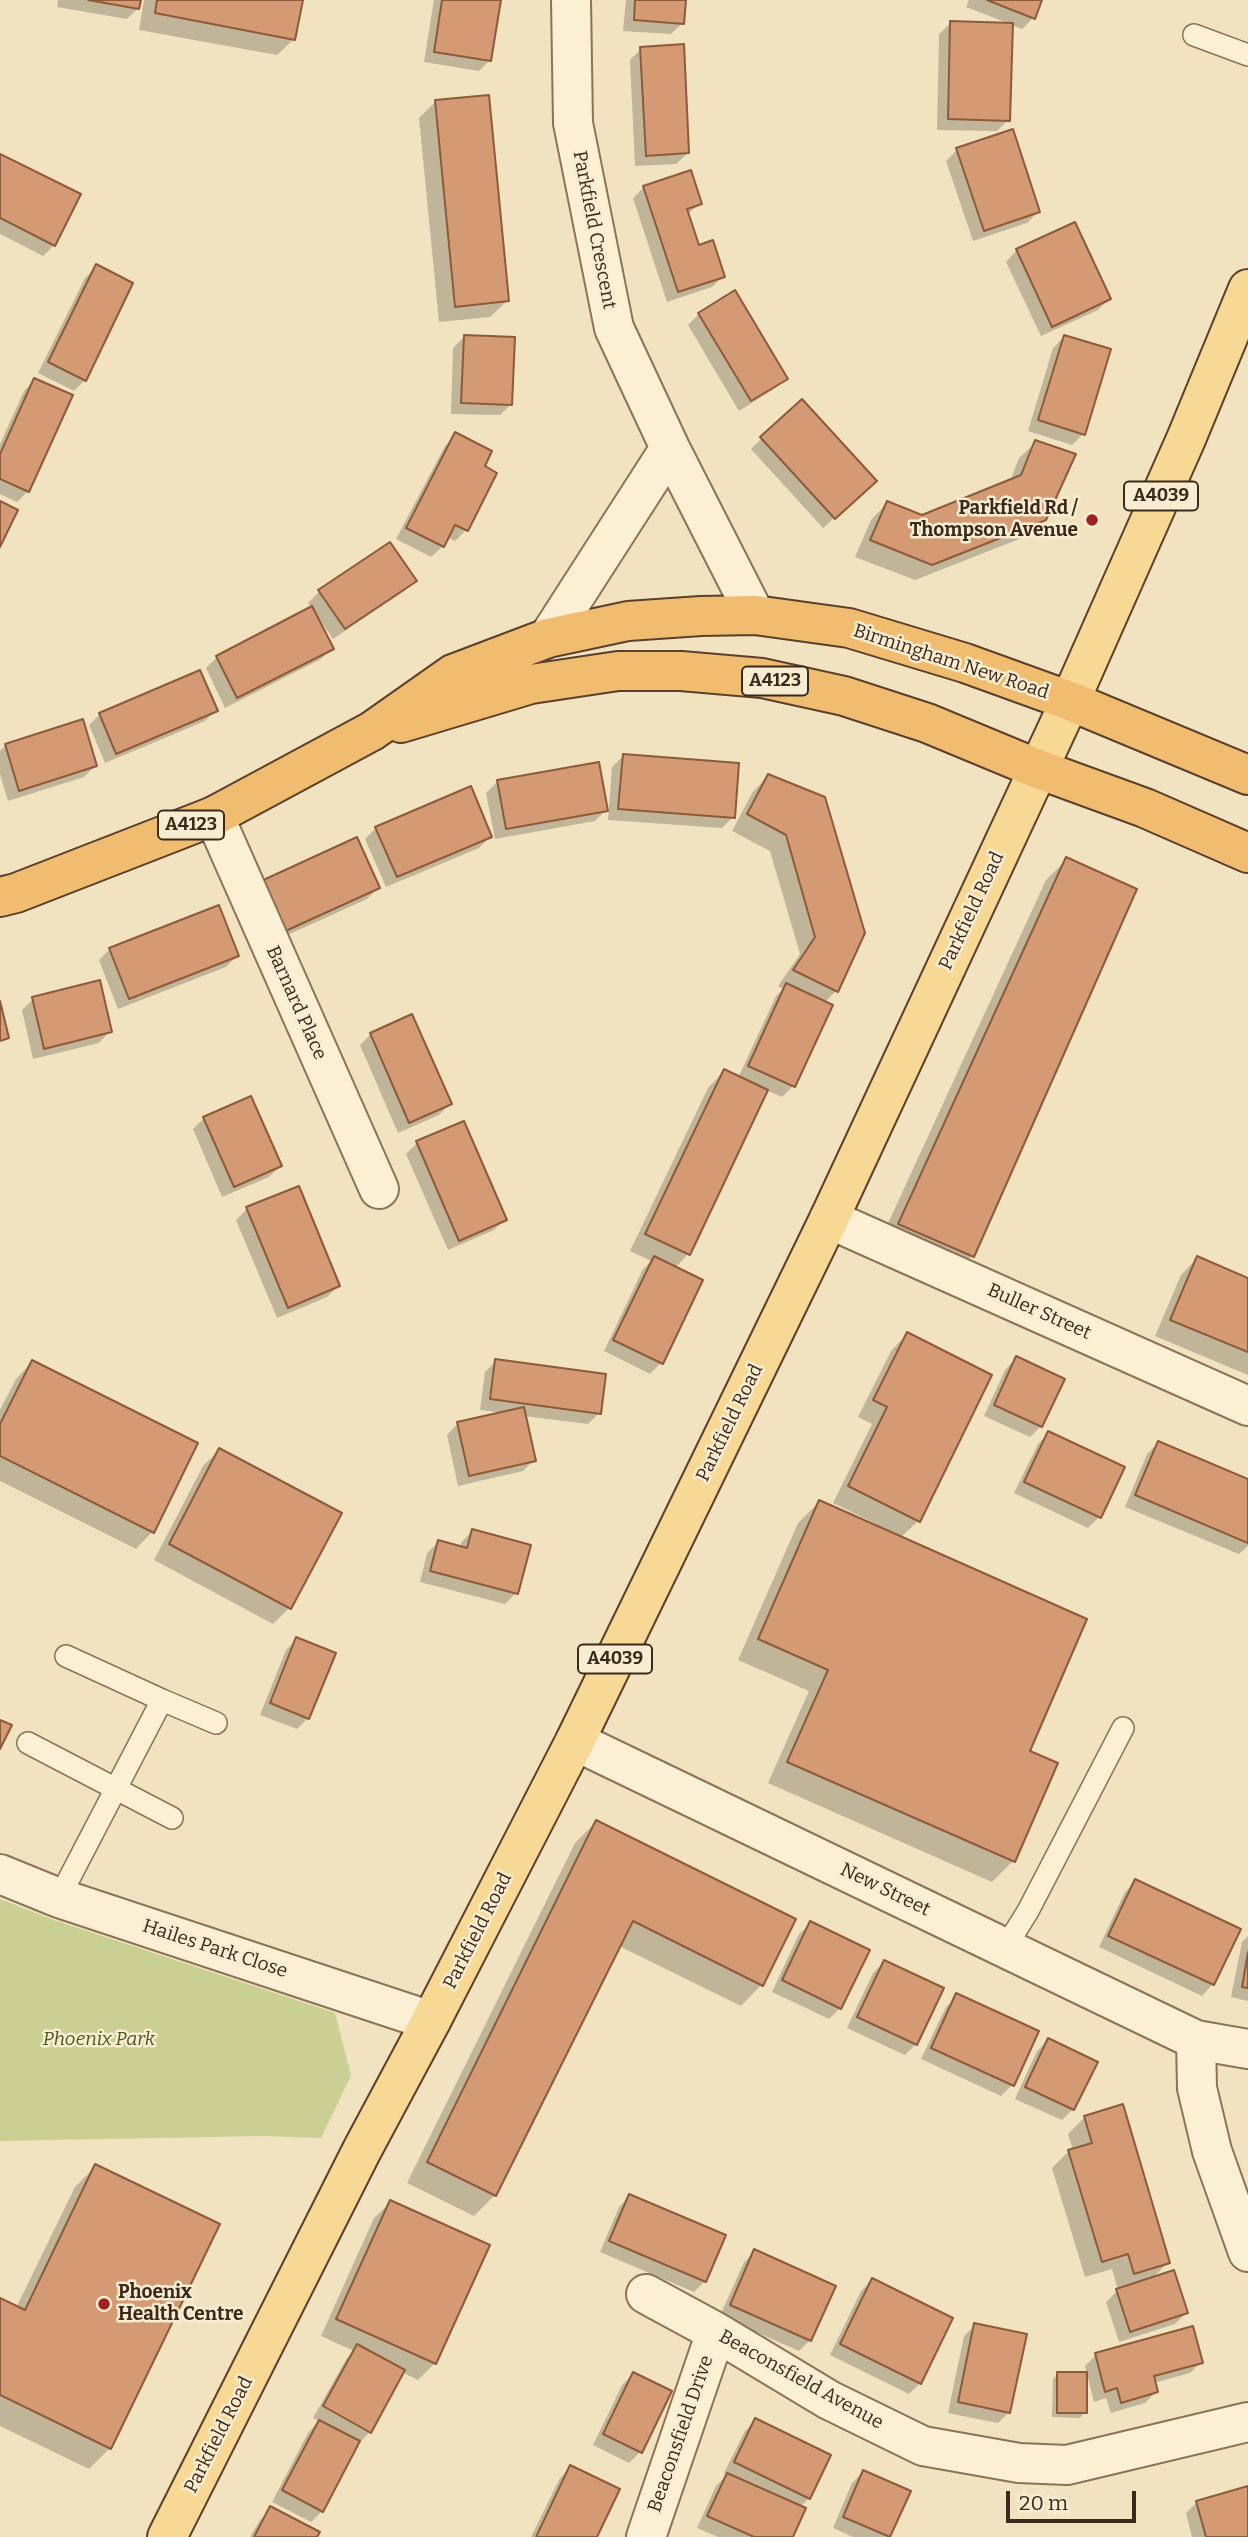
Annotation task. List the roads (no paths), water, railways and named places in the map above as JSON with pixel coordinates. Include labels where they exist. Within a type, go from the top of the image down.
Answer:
[{"type":"highway","name":"Birmingham New Road","points":[[0,897],[214,816],[372,731],[453,674],[548,638],[628,621],[755,615],[849,628],[965,663],[1070,701],[1248,775]]},
{"type":"highway","name":"Birmingham New Road","points":[[372,731],[531,684],[618,671],[681,671],[762,678],[844,696],[927,723],[1038,769],[1145,808],[1248,853]]},
{"type":"main road","name":"Parkfield Road","points":[[167,2537],[366,2143],[575,1741],[829,1219],[1070,701],[1186,439],[1248,289]]},
{"type":"street","name":"Parkfield Crescent","points":[[571,0],[573,123],[614,328],[670,448],[755,615]]},
{"type":"street","points":[[548,638],[670,448]]},
{"type":"street","name":"Barnard Place","points":[[214,816],[379,1189]]},
{"type":"street","name":"Buller Street","points":[[829,1219],[1248,1406]]},
{"type":"street","name":"New Street","points":[[575,1741],[1196,2040],[1248,2049]]},
{"type":"street","name":"Hailes Park Close","points":[[0,1874],[59,1898],[431,2021]]},
{"type":"street","points":[[1196,2040],[1198,2088],[1212,2151],[1248,2252]]},
{"type":"street","name":"Beaconsfield Avenue","points":[[646,2294],[716,2332],[829,2400],[923,2446],[1019,2463],[1067,2465],[1248,2422]]},
{"type":"street","name":"Beaconsfield Drive","points":[[646,2537],[716,2332]]},
{"type":"lane","points":[[1194,35],[1248,55]]},
{"type":"lane","points":[[66,1656],[216,1723]]},
{"type":"lane","points":[[59,1898],[162,1700]]},
{"type":"lane","points":[[1005,1948],[1028,1911],[1124,1728]]},
{"type":"lane","points":[[29,1743],[172,1818]]},
{"type":"place","name":"Parkfield Rd / Thompson Avenue","points":[[1092,520]]},
{"type":"place","name":"Phoenix Health Centre","points":[[104,2304]]},
{"type":"park label","name":"Phoenix Park","points":[[99,2040]]}]
